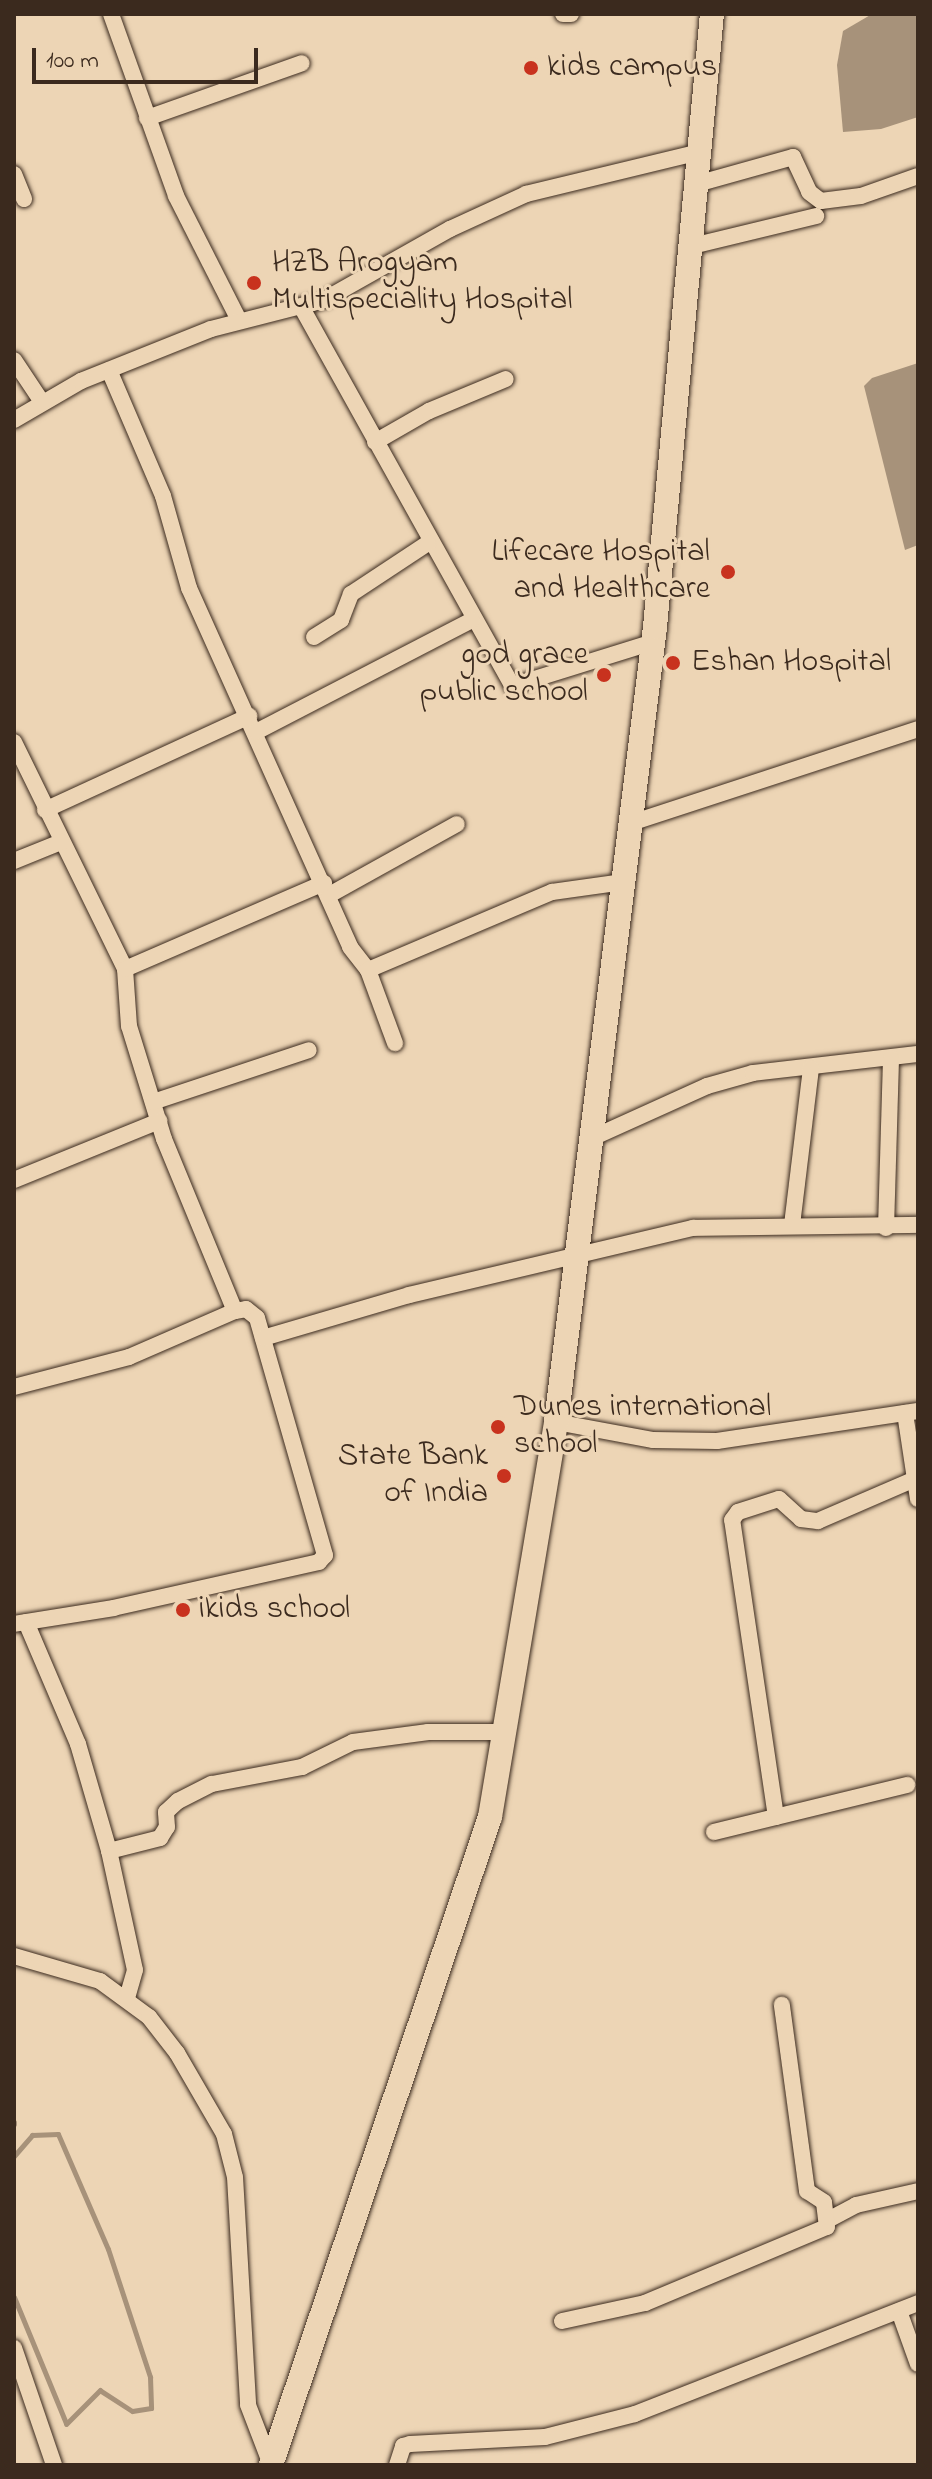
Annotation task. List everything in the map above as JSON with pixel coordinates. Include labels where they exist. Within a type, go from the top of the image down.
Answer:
[{"type":"main road","points":[[271,2465],[474,1878],[490,1817],[556,1422],[631,823],[653,642],[696,153],[712,14]]},
{"type":"street","points":[[111,14],[176,196],[239,320]]},
{"type":"street","points":[[563,14],[571,14]]},
{"type":"street","points":[[147,118],[302,63]]},
{"type":"street","points":[[14,420],[42,402],[109,370],[239,320],[302,308],[349,289],[450,229],[526,194],[696,153]]},
{"type":"street","points":[[693,185],[793,157],[799,160],[809,192],[821,201],[861,196],[918,176]]},
{"type":"street","points":[[14,174],[24,199]]},
{"type":"street","points":[[688,247],[816,216]]},
{"type":"street","points":[[302,308],[428,543],[512,686],[653,642]]},
{"type":"street","points":[[14,360],[42,402]]},
{"type":"street","points":[[109,370],[163,496],[189,588],[327,889],[354,955],[368,970],[395,1043]]},
{"type":"street","points":[[375,442],[429,411],[506,379]]},
{"type":"street","points":[[314,637],[341,620],[351,594],[428,543]]},
{"type":"street","points":[[256,732],[472,620]]},
{"type":"street","points":[[45,810],[249,716]]},
{"type":"street","points":[[631,823],[918,729]]},
{"type":"street","points":[[14,742],[125,969],[129,1026],[159,1121],[235,1311]]},
{"type":"street","points":[[125,969],[327,889],[457,824]]},
{"type":"street","points":[[14,861],[61,842]]},
{"type":"street","points":[[368,970],[552,892],[623,882]]},
{"type":"street","points":[[153,1102],[309,1050]]},
{"type":"street","points":[[592,1138],[707,1086],[775,1068],[811,1068],[918,1054]]},
{"type":"street","points":[[886,1228],[891,1058]]},
{"type":"street","points":[[792,1225],[811,1068]]},
{"type":"street","points":[[14,1180],[159,1121]]},
{"type":"street","points":[[263,1338],[577,1252],[712,1226],[886,1228],[918,1225]]},
{"type":"street","points":[[14,1387],[129,1357],[235,1311],[252,1311],[263,1338],[325,1558],[114,1608],[20,1623],[78,1744],[109,1851],[135,1970],[127,1998]]},
{"type":"street","points":[[556,1422],[653,1440],[717,1441],[912,1412],[918,1499]]},
{"type":"street","points":[[776,1817],[732,1520],[738,1512],[779,1499],[801,1519],[818,1521],[915,1479]]},
{"type":"street","points":[[109,1851],[160,1838],[170,1806],[212,1784],[302,1767],[353,1742],[428,1732],[503,1732]]},
{"type":"street","points":[[714,1832],[907,1785]]},
{"type":"street","points":[[14,1956],[100,1981],[127,1998],[177,2053],[231,2154],[248,2405],[271,2465]]},
{"type":"street","points":[[782,2005],[807,2191],[824,2202],[828,2220]]},
{"type":"street","points":[[562,2321],[645,2303],[747,2257],[821,2233],[828,2220],[864,2202],[918,2191]]},
{"type":"street","points":[[397,2465],[403,2446],[410,2444],[545,2437],[635,2414],[918,2303]]},
{"type":"street","points":[[899,2311],[918,2364]]},
{"type":"street","points":[[14,2348],[54,2465]]},
{"type":"shaded area","points":[[872,14],[918,14],[918,117],[881,129],[843,132],[837,65],[843,31]]},
{"type":"shaded area","points":[[918,363],[918,545],[905,550],[864,386],[872,378]]},
{"type":"waterway","points":[[14,2156],[32,2135],[58,2134],[108,2249],[150,2377],[151,2408],[132,2411],[100,2390],[66,2424]]},
{"type":"waterway","points":[[14,2297],[66,2423]]},
{"type":"place","name":"kids campus","points":[[531,68]]},
{"type":"place","name":"HZB Arogyam Multispeciality Hospital","points":[[254,283]]},
{"type":"place","name":"Lifecare Hospital and Healthcare","points":[[728,572]]},
{"type":"place","name":"Eshan Hospital","points":[[673,663]]},
{"type":"place","name":"god grace public school","points":[[604,675]]},
{"type":"place","name":"Dunes international school","points":[[498,1427]]},
{"type":"place","name":"State Bank of India","points":[[504,1476]]},
{"type":"place","name":"ikids school","points":[[183,1610]]}]
